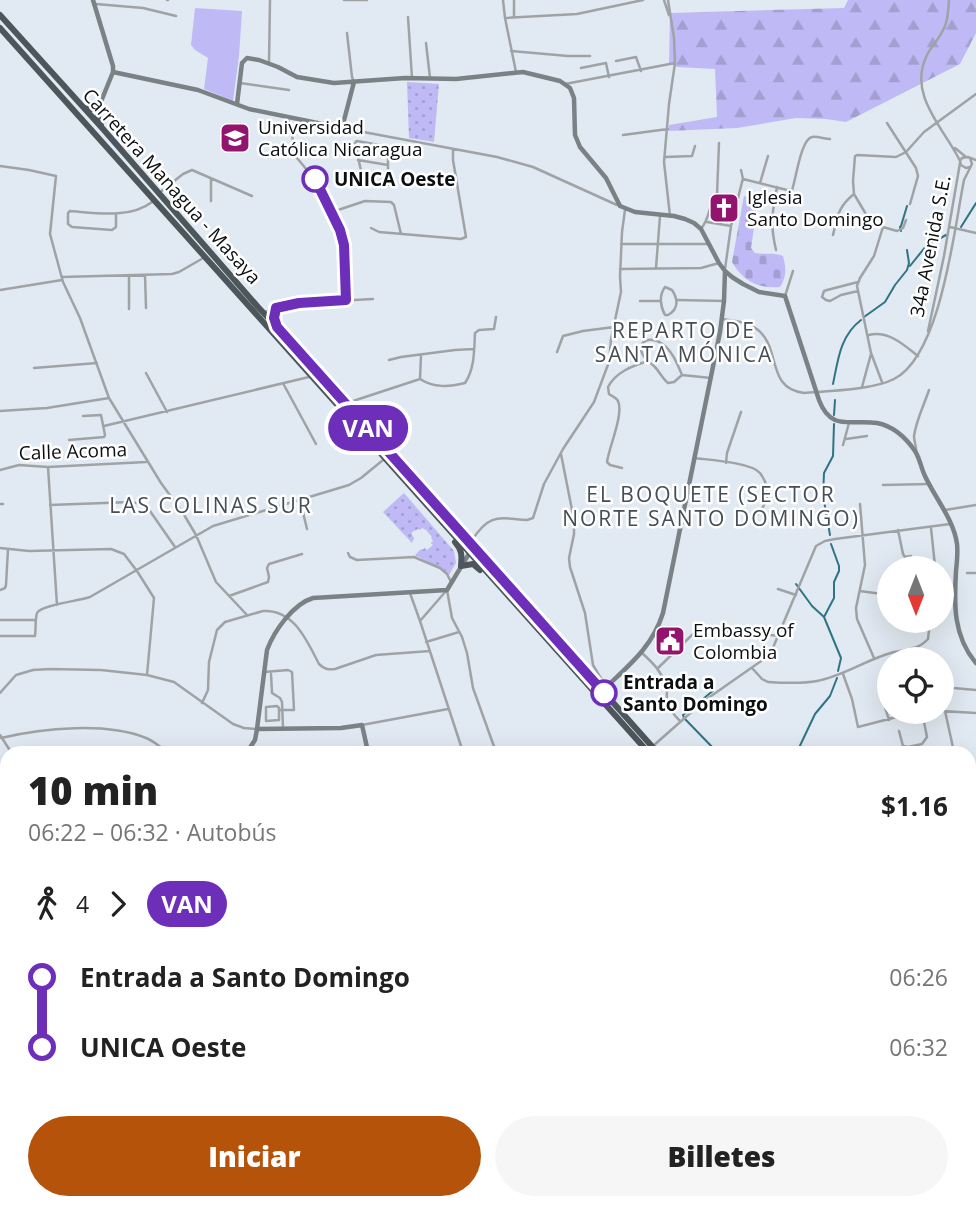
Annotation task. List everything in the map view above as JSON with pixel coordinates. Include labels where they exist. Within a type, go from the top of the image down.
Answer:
[{"type":"highway","name":"Carretera Managua - Masaya","points":[[0,15],[159,193],[209,258]]},
{"type":"highway","name":"Carretera Managua - Masaya","points":[[0,28],[155,200],[264,312],[347,404],[507,595],[626,728],[649,746]]},
{"type":"highway","points":[[52,87],[56,88],[77,112],[92,117],[100,139]]},
{"type":"highway","points":[[83,108],[99,106],[98,117],[103,130]]},
{"type":"highway","name":"Carretera Managua - Masaya","points":[[220,267],[244,301],[385,458],[470,543],[604,689],[649,746]]},
{"type":"highway","points":[[244,301],[259,312],[264,312],[264,317],[276,335]]},
{"type":"highway","points":[[276,308],[274,318],[277,327]]},
{"type":"highway","points":[[444,518],[448,533],[461,548],[461,566],[473,564],[507,595]]},
{"type":"highway","points":[[470,552],[475,553],[509,586]]},
{"type":"street","points":[[269,63],[270,0]]},
{"type":"street","points":[[344,0],[367,0]]},
{"type":"street","points":[[503,0],[516,72]]},
{"type":"street","points":[[514,0],[514,16]]},
{"type":"street","points":[[505,18],[577,14],[643,0]]},
{"type":"street","points":[[666,0],[676,63],[664,157],[670,216]]},
{"type":"street","name":"34a Avenida S.E.","points":[[928,334],[960,162],[923,98],[922,76],[927,56],[944,30],[949,0]]},
{"type":"street","points":[[92,117],[113,72],[93,2],[143,8],[176,16]]},
{"type":"street","points":[[408,17],[412,78]]},
{"type":"street","points":[[342,128],[354,82],[347,33]]},
{"type":"street","points":[[426,43],[430,78]]},
{"type":"street","points":[[511,51],[590,56]]},
{"type":"street","points":[[616,61],[637,57],[640,71]]},
{"type":"street","points":[[237,104],[240,67],[243,61],[252,58],[303,79],[334,83],[412,78],[456,79],[516,72],[565,84],[676,63]]},
{"type":"street","points":[[581,68],[606,63],[609,77]]},
{"type":"street","points":[[113,72],[198,90],[266,112],[497,157],[533,167],[623,208],[694,223],[701,229],[725,271],[755,290],[785,296]]},
{"type":"street","points":[[239,83],[289,90]]},
{"type":"street","points":[[470,543],[485,523],[494,519],[533,518],[544,484],[594,402],[609,362],[621,292],[623,208],[606,178],[580,147],[575,135],[574,98],[565,84]]},
{"type":"street","points":[[906,220],[900,230],[883,228],[870,221],[854,194],[855,156],[896,157],[906,152],[924,132],[976,94]]},
{"type":"street","points":[[288,116],[296,154],[317,182],[340,230],[345,251],[346,300]]},
{"type":"street","points":[[887,123],[916,168],[918,176],[909,204]]},
{"type":"street","points":[[623,135],[668,129]]},
{"type":"street","points":[[369,134],[369,143]]},
{"type":"street","points":[[743,179],[792,190],[807,140],[812,137],[830,139]]},
{"type":"street","points":[[355,142],[369,143],[387,147],[389,184],[386,186],[363,181],[355,142]]},
{"type":"street","points":[[701,229],[707,222],[711,203],[717,196],[719,143]]},
{"type":"street","points":[[664,157],[692,156],[695,146]]},
{"type":"street","name":"34a Avenida S.E.","points":[[954,148],[976,160]]},
{"type":"street","points":[[371,228],[380,232],[401,234],[461,239],[466,237],[453,149]]},
{"type":"street","points":[[761,183],[768,156]]},
{"type":"street","points":[[970,166],[968,157],[962,158],[960,162],[964,168],[976,166]]},
{"type":"street","points":[[358,160],[388,165]]},
{"type":"street","points":[[0,166],[56,176],[50,234],[62,279],[80,318],[109,398],[196,535],[216,582],[247,615]]},
{"type":"street","name":"34a Avenida S.E.","points":[[722,319],[745,323],[761,333],[769,343],[778,377],[785,387],[793,392],[817,392],[883,384],[903,373],[918,356],[937,312],[964,180],[970,166]]},
{"type":"street","points":[[159,193],[192,170],[252,196]]},
{"type":"street","points":[[561,453],[574,520],[569,567],[585,613],[593,665],[604,689],[642,653],[656,631],[666,601],[722,319],[731,226],[743,179],[741,170]]},
{"type":"street","points":[[211,179],[211,201]]},
{"type":"street","points":[[776,250],[772,217],[778,187]]},
{"type":"street","points":[[833,235],[839,210],[844,201],[854,194]]},
{"type":"street","points":[[717,196],[738,198]]},
{"type":"street","points":[[116,214],[116,227],[112,230],[72,227],[68,224],[70,211],[116,214],[146,207],[155,200]]},
{"type":"street","points":[[331,212],[365,201],[391,202],[401,234]]},
{"type":"street","points":[[656,268],[660,216]]},
{"type":"street","points":[[707,222],[731,226]]},
{"type":"street","points":[[883,228],[874,256],[858,282],[872,353],[883,384]]},
{"type":"street","points":[[949,229],[976,233]]},
{"type":"street","points":[[621,244],[708,244]]},
{"type":"street","points":[[944,256],[949,257]]},
{"type":"street","points":[[0,290],[62,279],[178,272],[209,258]]},
{"type":"street","points":[[620,269],[701,268],[719,263]]},
{"type":"street","points":[[793,271],[785,296],[822,408],[837,421],[885,425],[905,439],[916,453],[950,524],[957,541],[954,606],[956,620],[961,639],[976,663]]},
{"type":"street","points":[[129,275],[130,309]]},
{"type":"street","points":[[145,275],[145,308]]},
{"type":"street","points":[[858,282],[824,290],[822,297],[830,301],[858,291]]},
{"type":"street","points":[[665,287],[672,290],[677,300],[676,307],[665,315],[661,300],[665,287]]},
{"type":"street","points":[[264,312],[299,303],[373,299]]},
{"type":"street","points":[[640,301],[661,300]]},
{"type":"street","points":[[677,300],[724,301]]},
{"type":"street","points":[[347,404],[419,379],[437,386],[465,383],[471,371],[476,331],[494,329],[496,317]]},
{"type":"street","points":[[557,352],[563,336],[614,327]]},
{"type":"street","points":[[868,335],[886,335],[918,356]]},
{"type":"street","points":[[682,375],[670,351],[661,343],[652,339],[642,344],[644,359],[658,370],[662,379],[668,383],[674,382],[682,375],[711,378]]},
{"type":"street","points":[[389,360],[474,349]]},
{"type":"street","points":[[862,387],[872,353]]},
{"type":"street","points":[[419,379],[421,355]]},
{"type":"street","points":[[622,468],[607,462],[618,420],[619,403],[609,394],[608,387],[612,380],[627,368],[648,361]]},
{"type":"street","points":[[34,368],[97,363]]},
{"type":"street","points":[[146,373],[167,412]]},
{"type":"street","points":[[104,426],[312,376]]},
{"type":"street","points":[[284,384],[316,444]]},
{"type":"street","points":[[916,453],[915,433],[929,390]]},
{"type":"street","points":[[0,411],[47,408],[109,398]]},
{"type":"street","points":[[724,462],[723,455],[727,453],[741,412]]},
{"type":"street","points":[[69,440],[101,439],[105,435],[101,415],[83,416]]},
{"type":"street","points":[[844,445],[849,423]]},
{"type":"street","points":[[845,439],[867,436]]},
{"type":"street","points":[[694,457],[745,466],[761,474],[767,491],[764,508],[758,514]]},
{"type":"street","points":[[0,636],[36,635],[37,614],[43,608],[90,597],[214,526],[349,485],[385,458]]},
{"type":"street","name":"Calle Acoma","points":[[0,470],[19,465],[48,467],[148,462]]},
{"type":"street","points":[[48,467],[57,605]]},
{"type":"street","points":[[883,485],[929,484]]},
{"type":"street","points":[[300,500],[307,529]]},
{"type":"street","points":[[50,505],[138,503],[150,511],[175,547]]},
{"type":"street","points":[[860,504],[865,565],[856,608],[857,619],[874,658]]},
{"type":"street","points":[[943,511],[976,505]]},
{"type":"street","points":[[658,746],[704,701],[764,659],[772,650],[817,546],[835,539],[950,524]]},
{"type":"street","points":[[930,527],[934,556]]},
{"type":"street","points":[[898,530],[904,556]]},
{"type":"street","points":[[0,548],[54,551],[111,549],[124,554],[154,598],[147,675]]},
{"type":"street","points":[[0,590],[6,585],[8,549]]},
{"type":"street","points":[[420,621],[447,590],[470,552]]},
{"type":"street","points":[[348,553],[350,557],[358,560],[414,557],[440,568],[451,583]]},
{"type":"street","points":[[229,596],[268,582],[269,564],[302,554]]},
{"type":"street","points":[[967,573],[976,573]]},
{"type":"street","points":[[778,589],[796,595]]},
{"type":"street","points":[[434,590],[440,599]]},
{"type":"street","points":[[250,746],[257,729],[270,642],[300,604],[313,598],[447,590]]},
{"type":"street","points":[[447,590],[452,618],[467,653],[473,688],[494,746]]},
{"type":"street","points":[[860,591],[877,593]]},
{"type":"street","points":[[409,592],[461,746]]},
{"type":"street","points":[[202,703],[208,690],[209,662],[217,630],[226,622],[247,615],[270,611],[287,618],[300,629],[319,664],[329,670],[384,653],[429,651]]},
{"type":"street","points":[[0,620],[36,619]]},
{"type":"street","points":[[658,668],[700,630],[779,636]]},
{"type":"street","points":[[426,642],[459,632]]},
{"type":"street","points":[[751,668],[768,682],[812,682],[843,673],[874,658],[912,649],[924,644],[930,634]]},
{"type":"street","points":[[642,653],[658,668],[666,684],[667,701],[680,722]]},
{"type":"street","points":[[0,693],[16,675],[33,670],[101,670],[147,675],[174,682],[233,724],[257,729],[362,725],[448,709]]},
{"type":"street","points":[[267,673],[292,672],[293,710],[281,710],[277,706],[266,707],[265,720],[279,720],[281,710]]},
{"type":"street","points":[[267,673],[273,695],[280,698],[283,729]]},
{"type":"street","points":[[843,673],[858,727],[877,723]]},
{"type":"street","points":[[954,688],[976,690]]},
{"type":"street","points":[[262,690],[272,691]]},
{"type":"street","points":[[954,712],[976,713]]},
{"type":"street","points":[[913,746],[922,744],[926,737],[924,724]]},
{"type":"street","points":[[946,724],[952,746]]},
{"type":"street","points":[[362,725],[367,746]]},
{"type":"street","points":[[1,736],[29,731],[112,729],[149,739],[158,746]]},
{"type":"street","points":[[899,731],[903,746]]},
{"type":"green space","points":[[848,0],[976,0],[976,33],[960,64],[846,122],[796,118],[737,128],[668,131],[669,125],[717,117],[715,69],[677,67],[669,63],[670,13],[844,8]]},
{"type":"green space","points":[[195,8],[242,11],[233,101],[204,89],[208,58],[191,45]]},
{"type":"green space","points":[[407,82],[439,84],[434,142],[409,138]]},
{"type":"green space","points":[[744,196],[758,201],[751,248],[755,253],[783,256],[785,272],[780,287],[765,287],[746,279],[732,262]]},
{"type":"green space","points":[[404,493],[454,551],[456,563],[449,575],[415,555],[421,549],[427,550],[433,545],[432,537],[426,530],[422,528],[412,532],[412,543],[383,512]]},
{"type":"waterway","points":[[961,227],[976,203]]},
{"type":"waterway","points":[[901,231],[907,206]]},
{"type":"waterway","points":[[910,266],[926,246],[946,235]]},
{"type":"waterway","points":[[864,317],[885,302],[907,270],[907,250]]},
{"type":"waterway","points":[[833,384],[844,341],[861,320]]},
{"type":"waterway","points":[[834,415],[835,400]]},
{"type":"waterway","points":[[830,535],[823,495],[824,473],[833,456],[834,424]]},
{"type":"waterway","points":[[824,617],[834,598],[834,582],[839,571],[831,544]]},
{"type":"waterway","points":[[796,584],[824,617],[841,658],[838,671]]},
{"type":"waterway","points":[[800,746],[815,714],[830,696],[837,678]]},
{"type":"waterway","points":[[711,746],[683,715],[714,690]]},
{"type":"bus line","name":"VAN","points":[[315,179],[340,230],[344,245],[346,300],[299,303],[276,308],[274,318],[277,327],[604,693]]},
{"type":"place","name":"Universidad Católica Nicaragua","points":[[235,138]]},
{"type":"place","name":"UNICA Oeste","points":[[315,179]]},
{"type":"place","name":"Iglesia Santo Domingo","points":[[724,208]]},
{"type":"place","name":"Embassy of Colombia","points":[[670,641]]},
{"type":"place","name":"Entrada a Santo Domingo","points":[[604,693]]},
{"type":"district","name":"REPARTO DE SANTA MÓNICA","points":[[684,342]]},
{"type":"district","name":"LAS COLINAS SUR","points":[[211,505]]},
{"type":"district","name":"EL BOQUETE (SECTOR NORTE SANTO DOMINGO)","points":[[711,506]]}]
